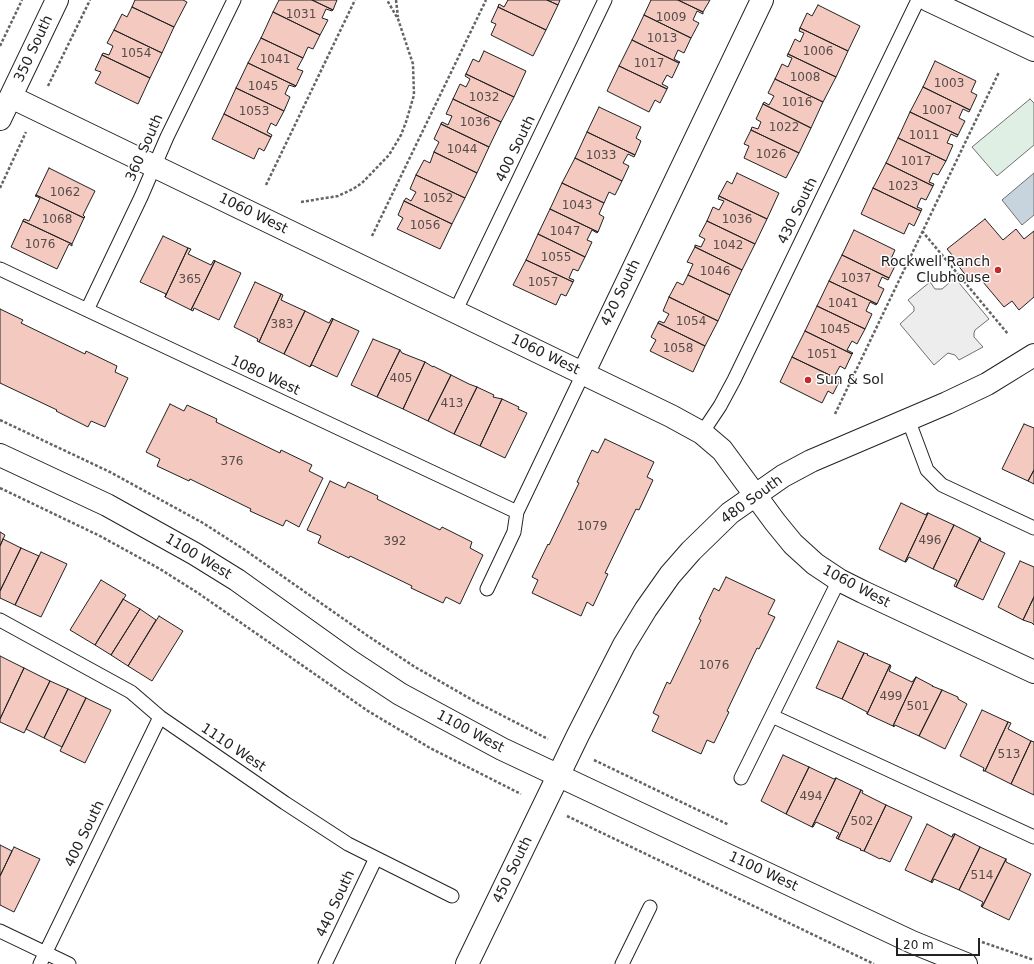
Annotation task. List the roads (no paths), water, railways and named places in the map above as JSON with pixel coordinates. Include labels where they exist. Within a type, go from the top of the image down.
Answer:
[{"type":"street","name":"350 South","points":[[0,119],[57,0]]},
{"type":"street","name":"420 South","points":[[582,374],[762,0]]},
{"type":"street","points":[[928,0],[1034,50]]},
{"type":"street","name":"1060 West","points":[[11,97],[671,416],[702,433],[722,450],[775,522],[793,544],[815,564],[839,580],[1034,672]]},
{"type":"street","name":"480 South","points":[[558,776],[621,652],[646,609],[670,575],[691,551],[730,513],[783,476],[811,461],[947,403],[991,382],[1034,355]]},
{"type":"street","name":"1100 West","points":[[0,454],[107,505],[195,554],[237,580],[350,661],[400,694],[502,749],[912,942],[966,964]]},
{"type":"street","name":"450 South","points":[[466,964],[558,776]]},
{"type":"lane","name":"360 South","points":[[87,310],[167,137],[234,0]]},
{"type":"lane","name":"400 South","points":[[455,312],[605,0]]},
{"type":"lane","name":"430 South","points":[[702,433],[720,406],[734,380],[918,0]]},
{"type":"lane","name":"1080 West","points":[[0,269],[517,512]]},
{"type":"lane","name":"420 South","points":[[487,588],[514,532],[517,512],[582,374]]},
{"type":"lane","points":[[908,419],[927,470],[942,485],[1034,528]]},
{"type":"lane","points":[[742,778],[839,580]]},
{"type":"lane","name":"1110 West","points":[[0,620],[131,692],[160,717],[285,803],[348,844],[452,896]]},
{"type":"lane","points":[[772,716],[1034,837]]},
{"type":"lane","name":"400 South","points":[[43,958],[160,717]]},
{"type":"lane","name":"440 South","points":[[325,964],[376,858]]},
{"type":"lane","points":[[622,964],[650,907]]},
{"type":"lane","points":[[0,931],[43,958],[69,964]]},
{"type":"place","name":"Rockwell Ranch Clubhouse","points":[[998,270]]},
{"type":"place","name":"Sun & Sol","points":[[808,380]]}]
